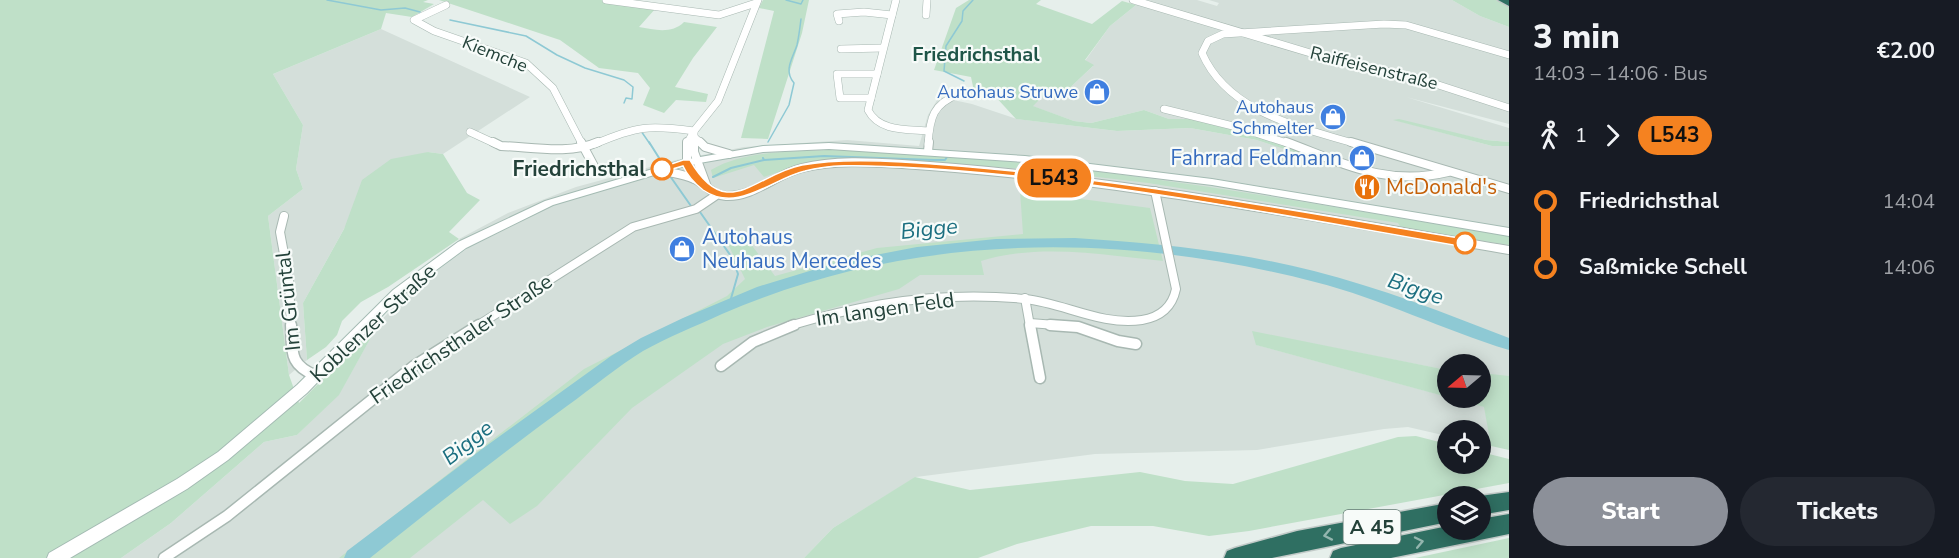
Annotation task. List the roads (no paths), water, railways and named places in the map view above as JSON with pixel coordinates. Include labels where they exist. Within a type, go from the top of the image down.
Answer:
[{"type":"highway","points":[[1503,0],[1509,3]]},
{"type":"highway","points":[[1491,504],[1509,501]]},
{"type":"highway","name":"A 45","points":[[1235,558],[1297,541],[1437,514]]},
{"type":"highway","name":"A 45","points":[[1491,527],[1509,524]]},
{"type":"highway","name":"A 45","points":[[1341,558],[1437,538]]},
{"type":"main road","name":"Koblenzer Straße","points":[[55,558],[182,484],[223,456],[315,376],[397,293],[462,245],[541,207],[692,161],[773,148],[829,146],[1025,159],[1212,182],[1509,232]]},
{"type":"street","points":[[606,0],[719,15],[731,13],[745,1],[757,2],[718,101],[694,134],[692,161],[695,179]]},
{"type":"street","points":[[896,0],[868,110],[876,122],[890,127],[928,131]]},
{"type":"street","points":[[926,15],[927,0]]},
{"type":"street","name":"Raiffeisenstraße","points":[[1133,0],[1317,55],[1417,78],[1509,108]]},
{"type":"street","points":[[860,1],[864,12]]},
{"type":"street","name":"Kiemche","points":[[446,5],[414,20],[434,31],[526,63],[553,88],[596,170]]},
{"type":"street","points":[[839,21],[837,14],[864,12],[892,15]]},
{"type":"street","name":"Raiffeisenstraße","points":[[1509,55],[1396,24],[1238,32],[1215,37],[1208,41],[1202,53],[1205,62],[1218,80],[1245,102],[1296,126],[1509,189]]},
{"type":"street","points":[[841,49],[883,48]]},
{"type":"street","points":[[870,98],[840,98],[837,74],[877,74]]},
{"type":"street","points":[[928,151],[928,131],[936,109],[944,99],[959,94]]},
{"type":"street","points":[[1164,110],[1270,137],[1362,172],[1382,176],[1421,178],[1448,171]]},
{"type":"street","points":[[471,132],[501,146],[585,148],[622,132],[641,127],[665,127],[694,134],[705,147],[729,154]]},
{"type":"street","points":[[692,161],[707,187]]},
{"type":"street","points":[[659,170],[695,179],[718,194],[731,196],[748,192],[800,168],[850,162],[1029,174],[1155,191],[1509,250]]},
{"type":"street","name":"Im langen Feld","points":[[721,366],[747,345],[768,334],[834,314],[933,298],[997,296],[1025,298],[1112,320],[1130,321],[1153,317],[1169,308],[1174,300],[1176,289],[1155,191]]},
{"type":"street","name":"Friedrichsthaler Straße","points":[[164,558],[228,516],[414,366],[633,227],[696,209],[718,194]]},
{"type":"street","name":"Im Grüntal","points":[[284,216],[280,232],[289,281],[292,358],[300,369],[315,376]]},
{"type":"street","points":[[1025,298],[1040,378]]},
{"type":"street","points":[[1030,323],[1051,327],[1078,327],[1118,341],[1136,344]]},
{"type":"waterway","points":[[327,0],[381,10],[405,8],[420,12]]},
{"type":"waterway","points":[[786,0],[801,4],[803,0]]},
{"type":"waterway","points":[[964,81],[944,71],[946,46],[962,21],[963,11],[973,0]]},
{"type":"waterway","points":[[768,142],[789,105],[794,83],[789,69],[797,45],[801,19]]},
{"type":"waterway","points":[[450,20],[526,36],[557,55],[585,68],[624,80],[633,87],[632,99],[626,98],[624,103]]},
{"type":"waterway","points":[[641,131],[650,144]]},
{"type":"waterway","points":[[649,142],[661,161]]},
{"type":"waterway","points":[[764,160],[824,156],[934,160],[945,160],[947,157]]},
{"type":"waterway","points":[[713,177],[731,168],[764,160]]},
{"type":"waterway","points":[[670,176],[691,206]]},
{"type":"waterway","points":[[700,212],[733,259],[738,274],[730,302]]},
{"type":"waterway","name":"Bigge","points":[[354,558],[516,434],[646,342],[763,290],[839,267],[917,252],[996,243],[1075,242],[1155,248],[1234,259],[1312,276],[1362,290],[1509,344]]},
{"type":"place","name":"Autohaus Struwe","points":[[1097,92]]},
{"type":"place","name":"Autohaus Schmelter","points":[[1333,117]]},
{"type":"place","name":"Fahrrad Feldmann","points":[[1362,158]]},
{"type":"place","name":"Friedrichsthal","points":[[662,169]]},
{"type":"place","name":"McDonald's","points":[[1367,187]]},
{"type":"place","name":"Autohaus Neuhaus Mercedes","points":[[682,249]]},
{"type":"district","name":"Friedrichsthal","points":[[976,54]]}]
